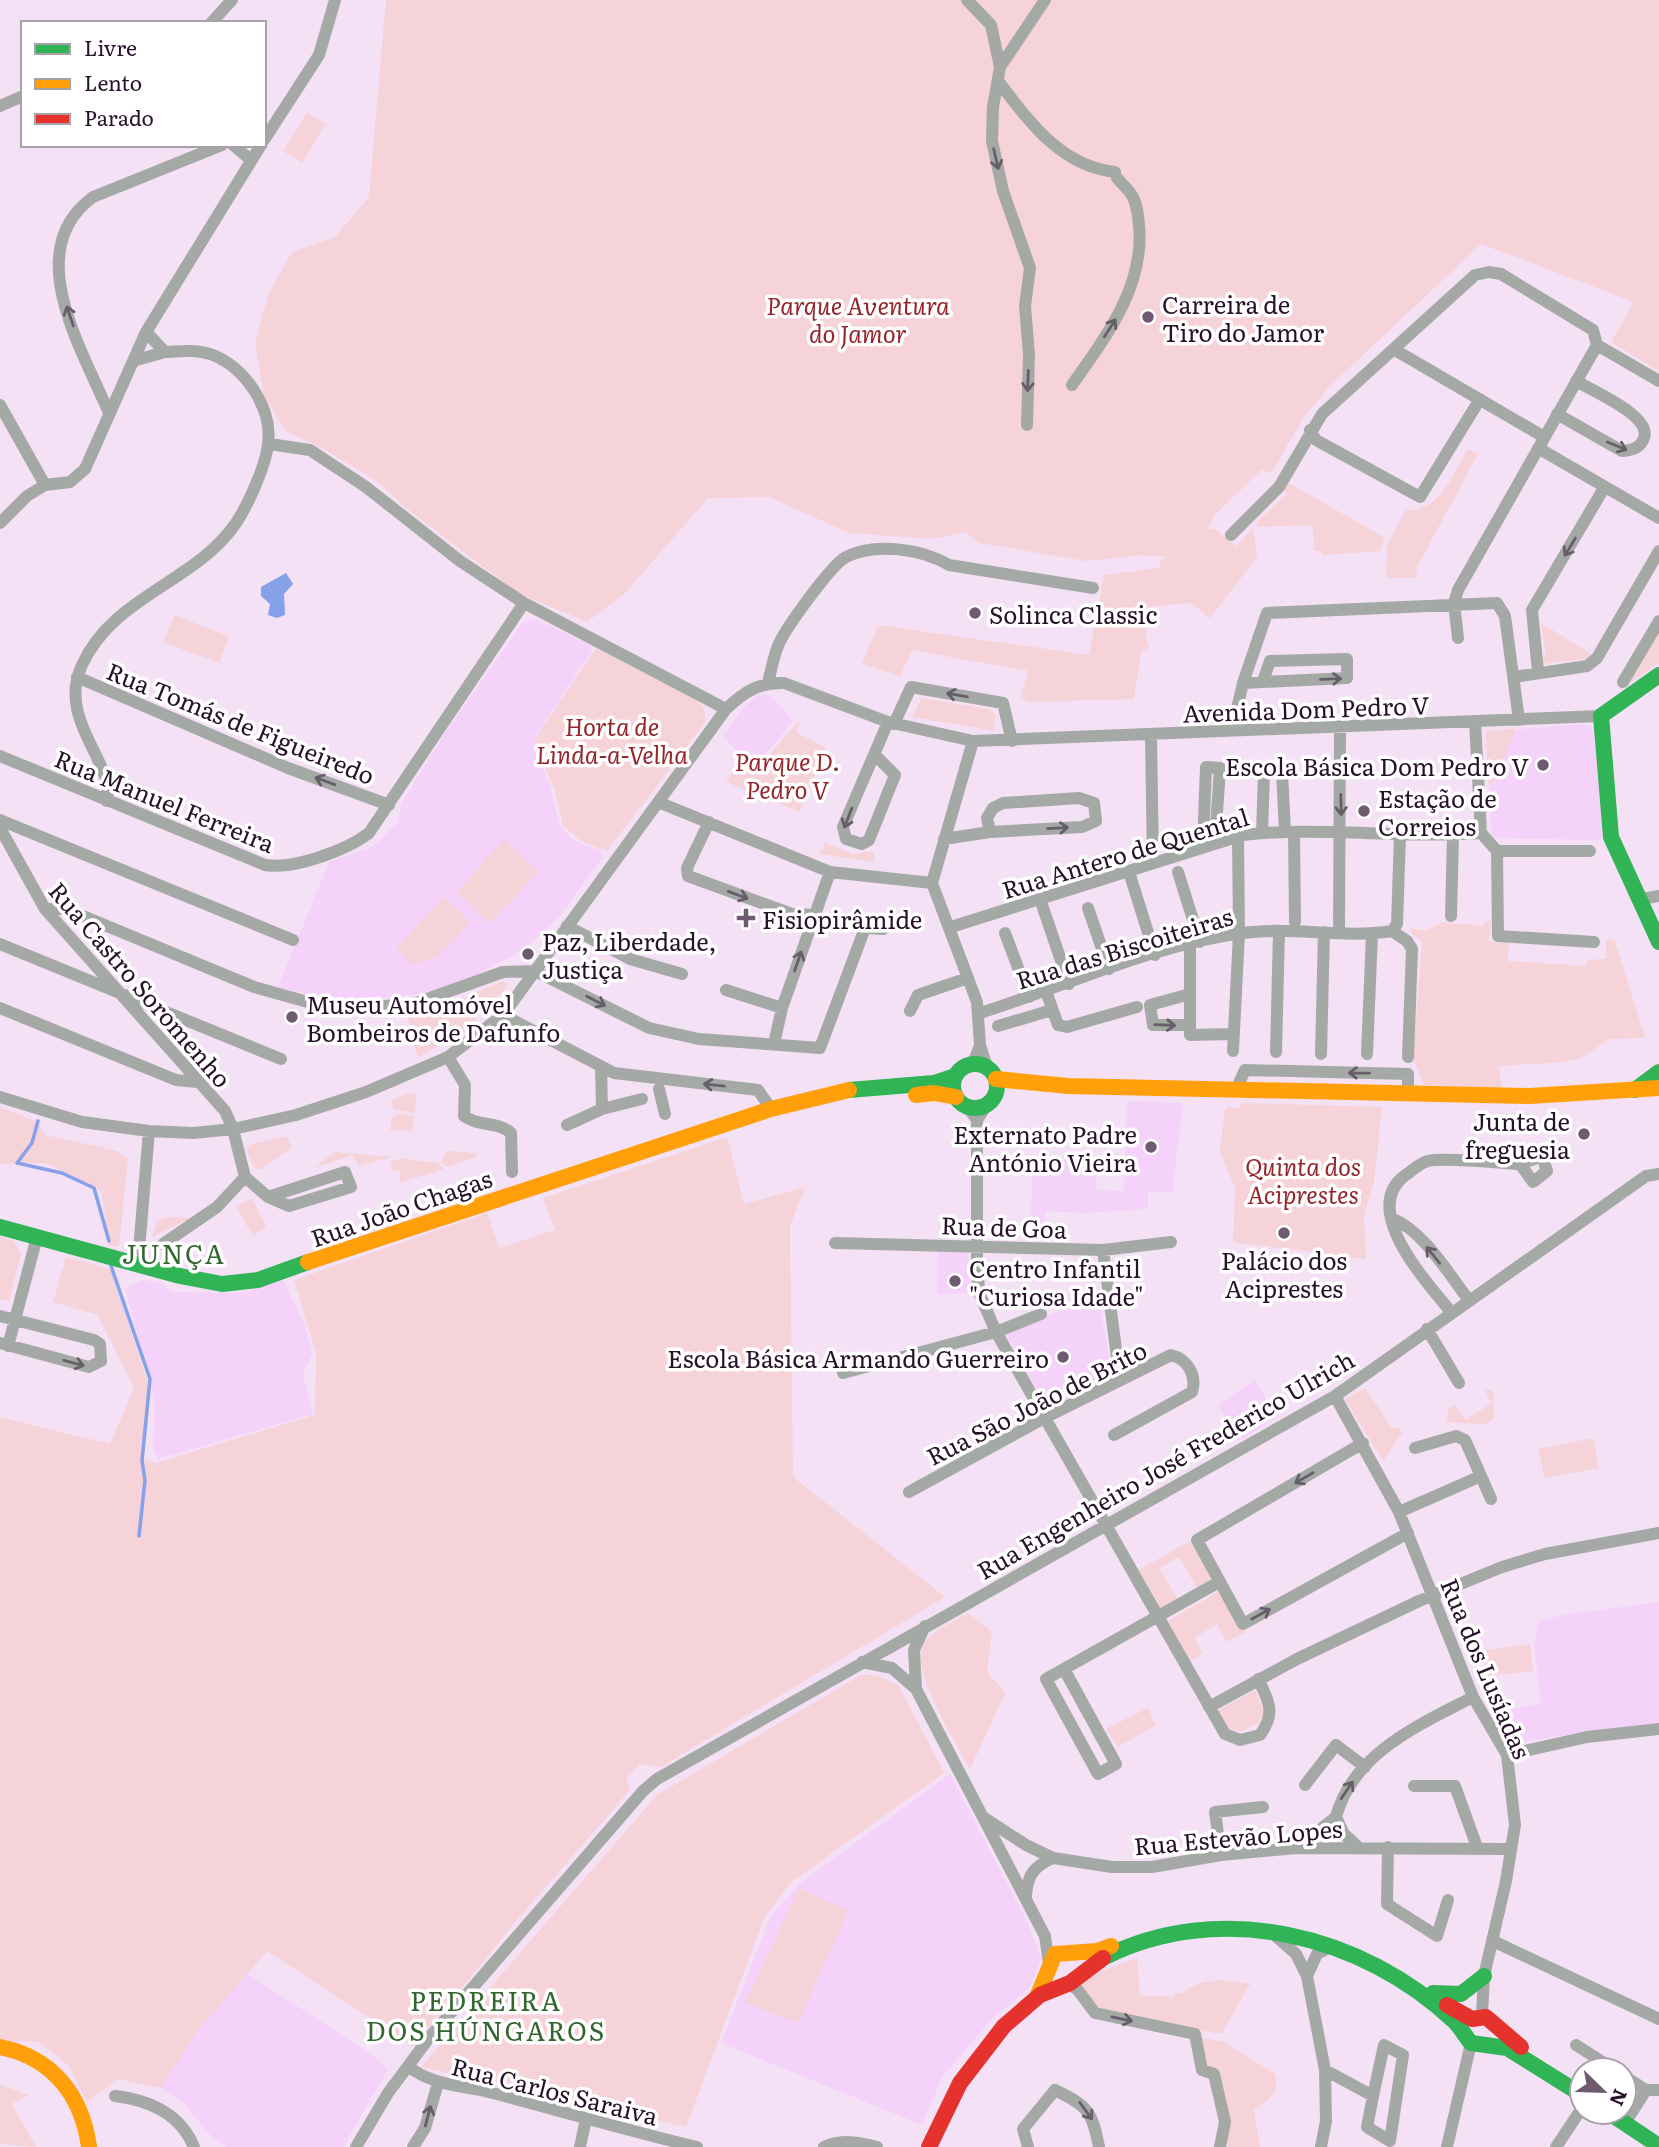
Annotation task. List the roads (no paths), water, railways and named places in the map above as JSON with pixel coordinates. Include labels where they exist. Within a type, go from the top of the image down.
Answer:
[{"type":"street","points":[[213,21],[232,0]]},
{"type":"street","points":[[266,137],[319,55],[335,0]]},
{"type":"street","points":[[967,0],[991,25],[1000,67],[992,141],[1003,191],[1030,268],[1025,306],[1029,355],[1027,425]]},
{"type":"street","points":[[1000,67],[1045,0]]},
{"type":"street","points":[[998,82],[1051,144],[1087,166],[1116,175],[1132,194],[1138,214],[1140,234],[1134,280],[1125,304],[1072,385]]},
{"type":"street","points":[[0,106],[21,97]]},
{"type":"street","points":[[109,413],[58,276],[63,232],[79,208],[93,197],[217,147]]},
{"type":"street","points":[[235,147],[251,160]]},
{"type":"street","points":[[0,523],[27,496],[45,485],[70,482],[85,469],[146,332],[260,147]]},
{"type":"street","points":[[1231,535],[1279,486],[1322,414],[1475,275],[1489,272],[1501,274],[1593,330],[1597,345],[1659,382]]},
{"type":"street","points":[[146,332],[165,352]]},
{"type":"street","points":[[1458,638],[1454,603],[1458,590],[1597,345]]},
{"type":"street","points":[[1395,350],[1480,399],[1604,488],[1659,518]]},
{"type":"street","points":[[107,801],[107,784],[81,726],[76,702],[77,677],[90,649],[120,615],[147,593],[201,561],[224,538],[248,501],[269,444],[259,399],[237,369],[211,354],[165,352],[133,360]]},
{"type":"street","points":[[95,379],[121,386]]},
{"type":"street","points":[[1558,414],[1622,451],[1632,450],[1643,441],[1646,432],[1640,418],[1576,381]]},
{"type":"street","points":[[1310,430],[1316,440],[1420,497],[1480,399]]},
{"type":"street","points":[[0,405],[45,485]]},
{"type":"street","points":[[269,444],[310,450],[366,487],[460,561],[524,603],[726,709]]},
{"type":"street","points":[[1538,672],[1532,611],[1604,488]]},
{"type":"street","points":[[0,1097],[82,1122],[149,1131],[193,1133],[233,1129],[296,1115],[366,1092],[448,1058],[503,1015],[726,709],[745,692],[768,683],[778,644],[810,597],[845,558],[867,550],[906,550],[935,556],[949,565],[1093,587]]},
{"type":"street","points":[[1514,677],[1587,666],[1597,658],[1659,551]]},
{"type":"street","name":"Rua Manuel Ferreira","points":[[0,756],[265,865],[279,867],[359,841],[369,833],[524,603]]},
{"type":"street","points":[[1231,730],[1242,683],[1267,613],[1454,603],[1497,603],[1505,616],[1519,720]]},
{"type":"street","points":[[1623,682],[1659,621]]},
{"type":"street","points":[[1242,683],[1347,678],[1347,659],[1270,661],[1262,681]]},
{"type":"street","points":[[1659,675],[1601,716],[1611,836],[1642,899],[1659,942]]},
{"type":"street","name":"Rua Tomás de Figueiredo","points":[[77,677],[288,768],[389,805]]},
{"type":"street","name":"Avenida Dom Pedro V","points":[[768,683],[784,683],[891,723],[973,741],[1601,716]]},
{"type":"street","points":[[876,756],[895,775],[869,840],[862,844],[846,839],[844,827],[876,756],[891,723],[911,687],[1003,703],[1012,741]]},
{"type":"street","points":[[1475,722],[1481,832],[1497,850],[1498,936],[1594,942]]},
{"type":"street","points":[[1339,932],[1340,727]]},
{"type":"street","points":[[1150,736],[1153,863]]},
{"type":"street","points":[[973,741],[932,883],[951,927],[980,1013],[980,1045],[988,1081],[977,1120],[975,1245],[980,1295],[996,1332],[1225,1734],[1240,1740],[1260,1735],[1269,1722],[1272,1708],[1258,1679]]},
{"type":"street","points":[[1206,767],[1220,768],[1209,844],[1206,767]]},
{"type":"street","points":[[1262,833],[1264,773],[1272,767],[1282,772],[1295,922]]},
{"type":"street","points":[[944,839],[990,832],[1082,827],[1096,821],[1094,803],[1079,798],[1003,803],[993,808],[986,818],[990,832]]},
{"type":"street","points":[[658,802],[830,872],[932,883]]},
{"type":"street","points":[[0,820],[293,940]]},
{"type":"street","points":[[709,822],[687,868],[688,876],[792,914],[815,915]]},
{"type":"street","name":"Rua Castro Soromenho","points":[[0,828],[45,909],[225,1111],[233,1129],[245,1177]]},
{"type":"street","name":"Rua Antero de Quental","points":[[951,927],[1238,836],[1289,832],[1453,835],[1481,832]]},
{"type":"street","points":[[1400,835],[1397,924],[1392,931],[1407,941],[1412,949],[1408,1056]]},
{"type":"street","points":[[1451,916],[1453,835]]},
{"type":"street","points":[[1233,1051],[1239,933],[1238,836]]},
{"type":"street","points":[[1497,850],[1590,851]]},
{"type":"street","points":[[774,1044],[782,1008],[830,872]]},
{"type":"street","points":[[1129,872],[1155,955]]},
{"type":"street","points":[[1178,872],[1195,944],[1190,1030]]},
{"type":"street","points":[[1642,899],[1659,896]]},
{"type":"street","points":[[1040,899],[1069,984]]},
{"type":"street","points":[[1088,908],[1109,969]]},
{"type":"street","points":[[45,909],[66,909],[266,991],[315,1004],[354,1009],[413,1004],[503,972],[535,971],[649,1028],[699,1039],[820,1048],[865,928],[883,929]]},
{"type":"street","points":[[567,926],[630,959],[682,974]]},
{"type":"street","points":[[1276,1052],[1279,931]]},
{"type":"street","name":"Rua das Biscoiteiras","points":[[980,1013],[1109,969],[1239,933],[1279,931],[1371,934],[1392,931]]},
{"type":"street","points":[[1321,1054],[1324,932]]},
{"type":"street","points":[[1005,933],[1029,997]]},
{"type":"street","points":[[1367,1054],[1371,934]]},
{"type":"street","points":[[0,944],[281,1059]]},
{"type":"street","points":[[910,1011],[918,995],[968,978]]},
{"type":"street","points":[[726,990],[782,1008]]},
{"type":"street","points":[[1046,991],[1058,1025],[1067,1027],[1137,1007]]},
{"type":"street","points":[[1190,994],[1150,1005],[1153,1026],[1234,1034]]},
{"type":"street","points":[[0,1008],[176,1080],[198,1082]]},
{"type":"street","points":[[998,1026],[1052,1010]]},
{"type":"street","points":[[503,1015],[614,1073],[758,1090],[771,1109]]},
{"type":"street","points":[[448,1058],[465,1085],[464,1116],[472,1122],[503,1126],[511,1133],[512,1172]]},
{"type":"street","points":[[601,1066],[602,1109]]},
{"type":"street","points":[[977,1120],[954,1090],[955,1076],[966,1066],[988,1081]]},
{"type":"street","points":[[1633,1091],[1659,1072]]},
{"type":"street","name":"Rua João Chagas","points":[[0,1227],[222,1284],[258,1280],[401,1229],[771,1109],[840,1091],[934,1083],[955,1076]]},
{"type":"street","name":"Rua João Chagas","points":[[813,1100],[934,1093],[962,1102],[988,1081],[1068,1086],[1530,1096],[1633,1091]]},
{"type":"street","points":[[1633,1091],[1659,1088]]},
{"type":"street","points":[[659,1089],[665,1114]]},
{"type":"street","points":[[1633,1091],[1659,1097]]},
{"type":"street","points":[[567,1125],[602,1109],[642,1099]]},
{"type":"street","points":[[138,1262],[149,1131]]},
{"type":"street","points":[[1451,1312],[1390,1224],[1388,1200],[1391,1192],[1402,1176],[1427,1161],[1520,1164]]},
{"type":"street","points":[[163,1244],[217,1208],[245,1177],[268,1197],[289,1206],[351,1187],[345,1172],[268,1197]]},
{"type":"street","name":"Rua Engenheiro José Frederico Ulrich","points":[[356,2147],[408,2066],[459,2002],[649,1785],[860,1662],[1335,1396],[1468,1299],[1646,1176],[1659,1174]]},
{"type":"street","points":[[1391,1218],[1399,1221],[1424,1243],[1468,1299]]},
{"type":"street","points":[[0,1316],[15,1320],[94,1340],[100,1344],[103,1355],[101,1361],[89,1367],[4,1345],[15,1320],[37,1237]]},
{"type":"street","name":"Rua de Goa","points":[[835,1243],[1103,1250],[1171,1242]]},
{"type":"street","points":[[1103,1250],[1120,1380]]},
{"type":"street","points":[[843,1373],[996,1332],[1041,1314]]},
{"type":"street","points":[[1427,1329],[1458,1382]]},
{"type":"street","name":"Rua São João de Brito","points":[[909,1492],[1120,1380],[1171,1355],[1179,1357],[1189,1367],[1195,1382],[1192,1392],[1114,1435]]},
{"type":"street","name":"Rua dos Lusíadas","points":[[1335,1396],[1399,1512],[1473,1697],[1507,1755],[1514,1798],[1511,1849],[1477,2018]]},
{"type":"street","points":[[1415,1448],[1456,1436],[1465,1440],[1491,1499]]},
{"type":"street","points":[[1363,1443],[1197,1540],[1243,1624],[1408,1533]]},
{"type":"street","points":[[1399,1512],[1481,1476]]},
{"type":"street","points":[[1209,1707],[1258,1679],[1432,1596],[1502,1567],[1545,1553],[1659,1533]]},
{"type":"street","points":[[1064,1669],[1116,1764],[1098,1774],[1046,1679],[1156,1617],[1219,1583]]},
{"type":"street","points":[[916,1689],[914,1650],[925,1626]]},
{"type":"street","points":[[895,1643],[913,1663]]},
{"type":"street","points":[[895,1643],[900,1672]]},
{"type":"street","points":[[860,1662],[875,1662],[900,1672],[916,1689],[1045,1936],[1049,1966],[1055,1980],[1071,1981],[1094,2013],[1195,2034],[1202,2070],[1214,2074],[1225,2122],[1220,2147]]},
{"type":"street","points":[[1297,1848],[1336,1817],[1341,1799],[1365,1767],[1394,1739],[1473,1697]]},
{"type":"street","points":[[1507,1755],[1587,1737],[1659,1730]]},
{"type":"street","points":[[1306,1785],[1336,1745],[1365,1767]]},
{"type":"street","points":[[1414,1786],[1455,1786],[1477,1847]]},
{"type":"street","points":[[1221,1854],[1215,1812],[1263,1807]]},
{"type":"street","name":"Rua Estevão Lopes","points":[[984,1817],[1053,1858],[1081,1864],[1152,1867],[1221,1854],[1297,1848],[1511,1849]]},
{"type":"street","points":[[1336,1817],[1344,1834],[1358,1847]]},
{"type":"street","points":[[1006,1860],[1011,1848],[1026,1844]]},
{"type":"street","points":[[1388,1847],[1387,1904],[1437,1936],[1448,1900]]},
{"type":"street","points":[[1026,1899],[1028,1880],[1036,1866],[1053,1858]]},
{"type":"street","points":[[1006,1860],[1036,1866]]},
{"type":"street","points":[[1037,1997],[1055,1954],[1097,1951],[1166,1926],[1214,1919],[1242,1919],[1287,1925],[1345,1941],[1433,1993],[1458,2013],[1490,2020],[1495,2028],[1512,2042],[1568,2076]]},
{"type":"street","points":[[929,2147],[950,2098],[977,2058],[1037,1997],[1071,1981],[1094,1964],[1140,1942],[1187,1930],[1237,1927],[1332,1946],[1359,1958],[1406,1986],[1455,2022],[1468,2039],[1480,2047],[1489,2044],[1507,2048],[1568,2086]]},
{"type":"street","points":[[1271,1932],[1296,1954],[1307,1976],[1325,2070],[1326,2121],[1321,2147]]},
{"type":"street","points":[[1045,1936],[1079,1959],[1071,1981]]},
{"type":"street","points":[[1493,1941],[1659,2019]]},
{"type":"street","points":[[1307,1976],[1312,1959],[1332,1946]]},
{"type":"street","points":[[1433,1993],[1447,1997],[1465,1993],[1484,1976]]},
{"type":"street","points":[[1447,2147],[1468,2039],[1466,2026],[1477,2018]]},
{"type":"street","points":[[1489,2044],[1495,2037],[1495,2028]]},
{"type":"street","points":[[1384,2045],[1404,2055],[1390,2141],[1367,2127],[1373,2096],[1378,2070],[1384,2045]]},
{"type":"street","points":[[1576,2045],[1593,2056]]},
{"type":"street","points":[[0,2047],[23,2051],[49,2066],[69,2089],[85,2124],[89,2147]]},
{"type":"street","name":"Rua Carlos Saraiva","points":[[408,2066],[422,2077],[438,2083],[495,2094],[697,2147]]},
{"type":"street","points":[[1325,2070],[1373,2096]]},
{"type":"street","points":[[413,2147],[425,2128],[438,2083]]},
{"type":"street","points":[[1028,2147],[1023,2129],[1055,2090],[1081,2103],[1090,2113],[1099,2147]]},
{"type":"street","points":[[1638,2104],[1653,2090]]},
{"type":"street","points":[[115,2096],[151,2104],[168,2114],[180,2125],[194,2147]]},
{"type":"street","points":[[580,2147],[586,2119]]},
{"type":"street","points":[[1638,2121],[1659,2134]]},
{"type":"street","points":[[85,2124],[104,2147]]},
{"type":"street","points":[[1556,2147],[1570,2126]]},
{"type":"street","points":[[1629,2126],[1659,2146]]},
{"type":"street","points":[[824,2147],[835,2142],[860,2142],[877,2147]]},
{"type":"water","points":[[286,573],[293,584],[284,594],[285,615],[277,618],[268,615],[270,604],[261,596],[261,587]]},
{"type":"waterway","points":[[38,1121],[32,1143],[17,1163],[62,1173],[94,1188],[109,1241]]},
{"type":"waterway","points":[[111,1266],[150,1379],[142,1461],[145,1480],[139,1536]]},
{"type":"place","name":"Carreira de Tiro do Jamor","points":[[1148,317]]},
{"type":"place","name":"Solinca Classic","points":[[975,613]]},
{"type":"place","name":"Escola Básica Dom Pedro V","points":[[1543,765]]},
{"type":"place","name":"Estação de Correios","points":[[1364,811]]},
{"type":"place","name":"Fisiopirâmide","points":[[746,918]]},
{"type":"place","name":"Paz, Liberdade, Justiça","points":[[528,954]]},
{"type":"place","name":"Museu Automóvel Bombeiros de Dafunfo","points":[[292,1017]]},
{"type":"place","name":"Junta de freguesia","points":[[1584,1134]]},
{"type":"place","name":"Externato Padre António Vieira","points":[[1151,1147]]},
{"type":"place","name":"Palácio dos Aciprestes","points":[[1284,1233]]},
{"type":"place","name":"Centro Infantil \"Curiosa Idade\"","points":[[955,1281]]},
{"type":"place","name":"Escola Básica Armando Guerreiro","points":[[1063,1357]]},
{"type":"district","name":"JUNÇA","points":[[174,1252]]},
{"type":"district","name":"PEDREIRA DOS HÚNGAROS","points":[[486,2014]]},
{"type":"park label","name":"Parque Aventura do Jamor","points":[[858,318]]},
{"type":"park label","name":"Horta de Linda-a-Velha","points":[[612,739]]},
{"type":"park label","name":"Parque D. Pedro V","points":[[787,774]]},
{"type":"park label","name":"Quinta dos Aciprestes","points":[[1303,1179]]}]
